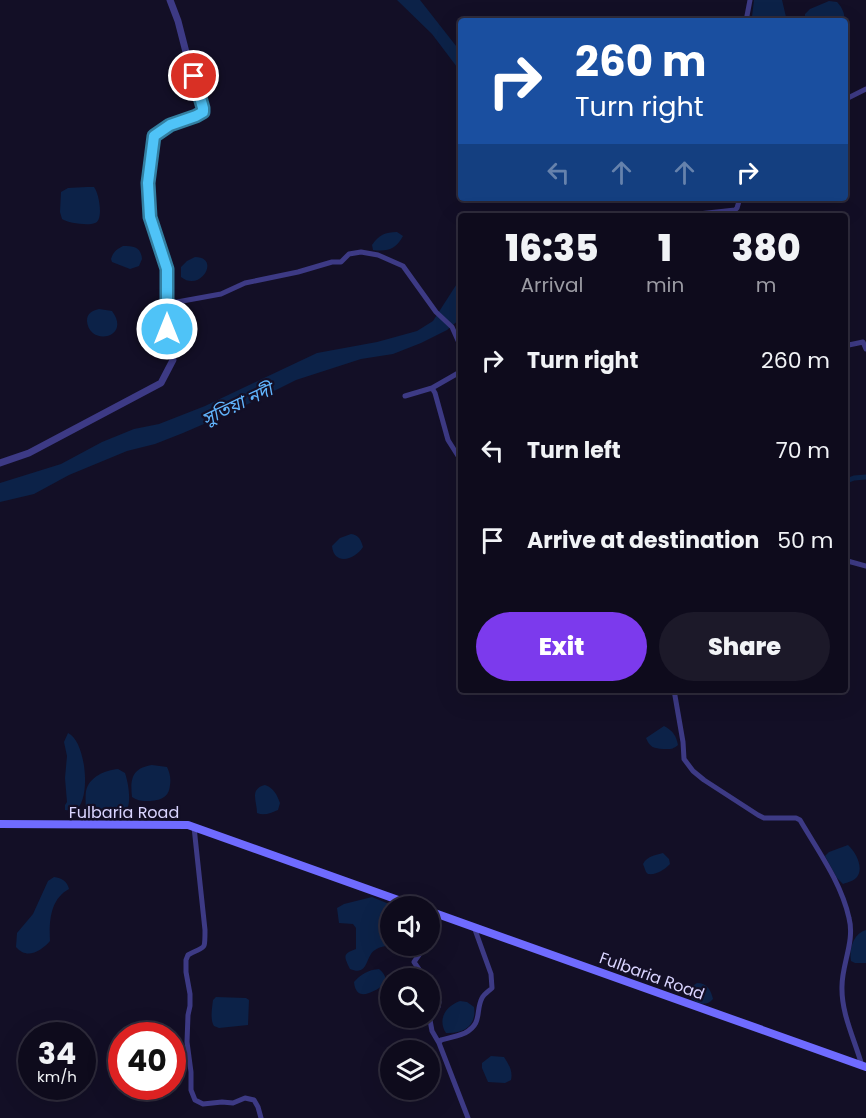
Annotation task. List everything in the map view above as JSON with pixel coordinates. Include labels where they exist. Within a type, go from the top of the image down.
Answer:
[{"type":"main road","name":"Fulbaria Road","points":[[0,824],[188,825],[387,896]]},
{"type":"main road","name":"Fulbaria Road","points":[[440,915],[864,1067]]},
{"type":"street","points":[[0,464],[29,453],[161,383],[173,360],[167,329],[167,269],[150,217],[148,183],[154,136],[170,125],[200,115],[203,108],[170,0]]},
{"type":"street","points":[[747,18],[750,0]]},
{"type":"street","points":[[848,98],[866,89]]},
{"type":"street","points":[[708,213],[735,210],[739,201]]},
{"type":"street","points":[[166,304],[221,294],[245,284],[332,262],[341,262],[349,254],[361,252],[378,255],[403,266],[436,312],[452,327],[458,340]]},
{"type":"street","points":[[848,345],[863,342],[866,348]]},
{"type":"street","points":[[405,396],[432,388],[458,373]]},
{"type":"street","points":[[432,388],[448,440],[458,456]]},
{"type":"street","points":[[848,561],[866,566]]},
{"type":"street","points":[[674,693],[684,759],[693,771],[758,816],[800,820],[843,895],[850,920],[851,934],[843,972],[842,998],[864,1067]]},
{"type":"street","points":[[194,827],[206,930],[205,944],[201,950],[188,955],[186,960],[190,994],[187,1042],[191,1090],[195,1100],[203,1104],[233,1103],[245,1098],[254,1100],[261,1118]]},
{"type":"street","points":[[440,1042],[465,1033],[476,1024],[481,1000],[492,988],[491,974],[474,927]]},
{"type":"street","points":[[440,1046],[468,1118]]},
{"type":"water","points":[[397,0],[420,0],[458,48],[458,68],[432,34]]},
{"type":"water","points":[[754,0],[782,0],[786,18],[752,17]]},
{"type":"water","points":[[829,1],[837,2],[844,18],[805,18],[805,14],[810,9]]},
{"type":"water","points":[[94,187],[100,206],[98,221],[83,224],[62,219],[61,192],[68,188]]},
{"type":"water","points":[[397,232],[403,236],[394,247],[387,250],[373,250],[372,245],[380,236]]},
{"type":"water","points":[[123,246],[134,247],[138,250],[142,259],[139,266],[130,269],[112,262],[114,253]]},
{"type":"water","points":[[195,257],[207,262],[207,268],[201,278],[188,281],[181,277],[181,267]]},
{"type":"water","name":"সুতিয়া নদী","points":[[458,282],[458,321],[447,330],[421,343],[393,354],[361,359],[296,380],[183,433],[155,444],[127,451],[69,475],[34,494],[0,502],[0,483],[61,464],[102,442],[134,429],[159,424],[205,406],[317,353],[377,342],[417,331],[433,321]]},
{"type":"water","points":[[99,309],[112,311],[117,320],[117,328],[108,336],[95,334],[89,329],[87,321],[89,314]]},
{"type":"water","points":[[351,534],[359,538],[363,547],[350,558],[341,559],[332,546],[340,538]]},
{"type":"water","points":[[664,726],[672,732],[678,745],[663,749],[651,746],[646,738]]},
{"type":"water","points":[[68,733],[79,747],[85,771],[84,795],[75,811],[65,810],[67,756],[64,742]]},
{"type":"water","points":[[145,766],[167,767],[170,774],[168,793],[155,800],[137,800],[132,797],[131,785],[134,775]]},
{"type":"water","points":[[118,769],[125,773],[127,782],[129,801],[126,811],[117,815],[88,814],[86,794],[90,782],[103,773]]},
{"type":"water","points":[[265,785],[273,790],[280,803],[278,810],[260,814],[257,813],[255,792]]},
{"type":"water","points":[[848,845],[856,856],[860,869],[856,878],[843,884],[837,878],[825,856],[829,852]]},
{"type":"water","points":[[663,853],[669,859],[670,864],[660,872],[648,874],[643,864],[645,861]]},
{"type":"water","points":[[54,877],[64,880],[69,889],[54,905],[50,941],[34,953],[20,951],[16,947],[17,933],[33,914],[48,881]]},
{"type":"water","points":[[372,897],[380,900],[380,947],[372,953],[361,970],[350,969],[346,961],[346,954],[356,949],[356,928],[353,924],[339,923],[337,908]]},
{"type":"water","points":[[866,930],[866,963],[855,963],[851,961],[853,942]]},
{"type":"water","points":[[371,970],[380,970],[380,987],[361,994],[355,988],[354,982]]},
{"type":"water","points":[[697,983],[703,984],[710,990],[713,999],[702,1004],[690,997],[691,988]]},
{"type":"water","points":[[216,997],[249,1000],[248,1025],[219,1028],[214,1026],[212,1010],[213,1000]]},
{"type":"water","points":[[460,1001],[467,1002],[474,1007],[471,1024],[468,1028],[458,1032],[446,1033],[442,1023],[444,1014]]},
{"type":"water","points":[[491,1056],[504,1057],[511,1071],[511,1080],[505,1083],[488,1082],[482,1063]]},
{"type":"waterway","points":[[848,480],[866,477]]},
{"type":"route","points":[[167,329],[167,269],[150,217],[148,183],[154,136],[170,125],[203,112],[194,76]]}]
